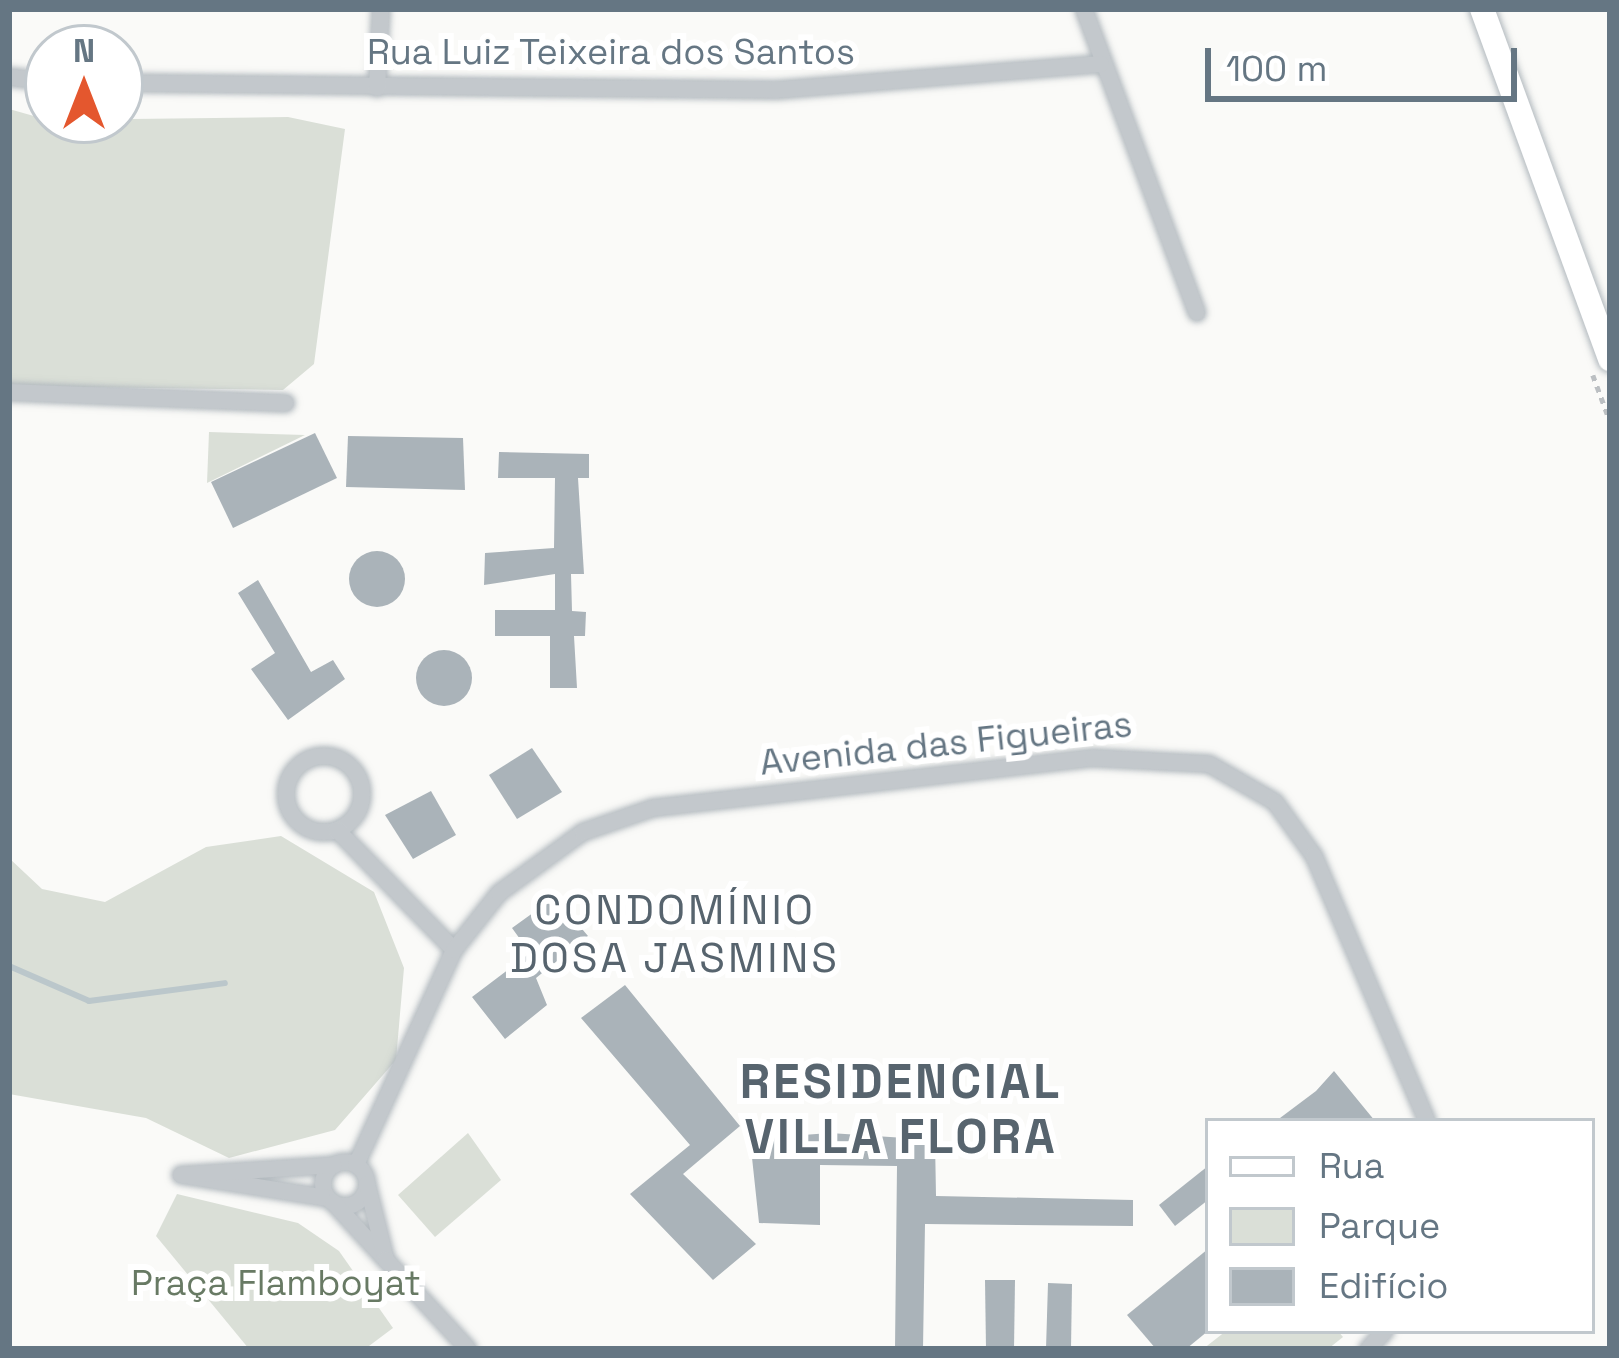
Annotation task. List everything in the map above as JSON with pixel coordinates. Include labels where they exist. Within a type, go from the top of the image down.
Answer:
[{"type":"main road","points":[[1482,9],[1610,358]]},
{"type":"street","points":[[377,88],[381,9]]},
{"type":"street","points":[[1084,9],[1197,313]]},
{"type":"street","name":"Rua Luiz Teixeira dos Santos","points":[[144,83],[777,90],[1101,64]]},
{"type":"street","points":[[9,392],[286,403]]},
{"type":"street","points":[[337,830],[356,815],[360,779],[332,756],[307,759],[290,777],[288,808],[311,830],[337,830],[454,950]]},
{"type":"street","name":"Avenida das Figueiras","points":[[356,1165],[454,950],[548,854],[652,808],[1093,758],[1209,764],[1275,802],[1314,856],[1426,1118]]},
{"type":"street","points":[[334,1165],[330,1200],[468,1349]]},
{"type":"street","points":[[367,1184],[355,1203],[181,1175],[356,1165],[367,1184],[386,1260]]},
{"type":"green space","points":[[9,109],[24,113],[24,144],[144,144],[144,119],[288,117],[345,129],[314,364],[283,390],[9,386]]},
{"type":"green space","points":[[209,432],[305,435],[207,483]]},
{"type":"green space","points":[[281,836],[374,892],[404,968],[396,1060],[335,1130],[229,1158],[146,1118],[9,1094],[9,858],[42,889],[105,902],[206,847]]},
{"type":"green space","points":[[468,1133],[501,1180],[435,1237],[398,1195]]},
{"type":"green space","name":"Praça Flamboyat","points":[[177,1194],[298,1223],[339,1251],[393,1328],[365,1349],[249,1349],[156,1236]]},
{"type":"green space","points":[[1222,1334],[1343,1337],[1328,1349],[1203,1349]]},
{"type":"building","points":[[315,433],[337,478],[233,528],[211,482]]},
{"type":"building","points":[[348,436],[463,438],[465,490],[346,487]]},
{"type":"building","points":[[499,452],[589,454],[589,478],[578,478],[584,574],[571,574],[572,611],[586,612],[585,636],[574,636],[577,688],[550,688],[550,636],[495,636],[495,610],[555,610],[555,574],[484,585],[485,553],[554,548],[555,478],[498,478]]},
{"type":"building","points":[[377,551],[397,559],[405,579],[397,599],[377,607],[357,599],[349,579],[357,559]]},
{"type":"building","points":[[258,580],[311,672],[333,660],[345,679],[288,720],[251,669],[275,653],[238,593]]},
{"type":"building","points":[[444,650],[464,658],[472,678],[464,698],[444,706],[424,698],[416,678],[424,658]]},
{"type":"building","points":[[532,748],[562,792],[517,819],[489,775]]},
{"type":"building","points":[[431,791],[456,835],[413,859],[385,815]]},
{"type":"building","points":[[555,897],[588,936],[536,978],[547,1005],[505,1039],[472,997],[530,953],[512,928]]},
{"type":"building","points":[[625,985],[740,1126],[683,1174],[756,1244],[713,1280],[630,1194],[690,1145],[581,1018]]},
{"type":"building","points":[[1334,1071],[1373,1118],[1280,1118]]},
{"type":"building","points":[[830,1133],[935,1140],[936,1196],[1133,1200],[1133,1226],[925,1224],[923,1349],[895,1349],[897,1166],[820,1165],[820,1225],[759,1223],[750,1139]]},
{"type":"building","points":[[1205,1168],[1205,1202],[1175,1226],[1159,1205]]},
{"type":"building","points":[[1205,1251],[1205,1333],[1186,1349],[1156,1349],[1127,1315]]},
{"type":"building","points":[[985,1280],[1015,1280],[1014,1349],[986,1349]]},
{"type":"building","points":[[1048,1283],[1072,1284],[1071,1349],[1046,1349]]},
{"type":"waterway","points":[[9,966],[89,1001],[225,983]]},
{"type":"district","name":"CONDOMÍNIO DOSA JASMINS","points":[[675,934]]},
{"type":"district","name":"RESIDENCIAL VILLA FLORA","points":[[901,1108]]}]
